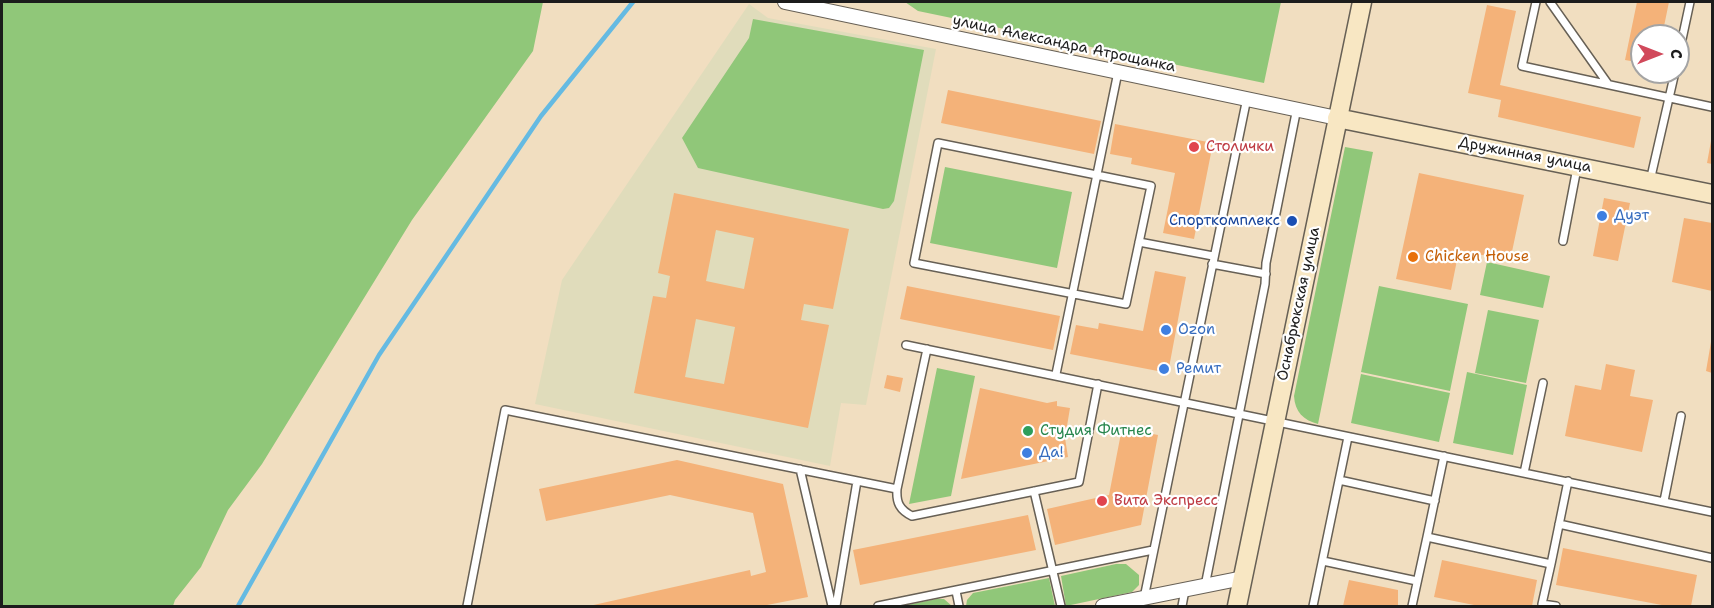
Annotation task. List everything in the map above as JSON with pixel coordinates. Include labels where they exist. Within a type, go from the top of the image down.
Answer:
[{"type":"street","name":"улица Александра Атрощанка","points":[[785,2],[1337,118]]},
{"type":"street","name":"Оснабрюкская улица","points":[[1237,606],[1362,2]]},
{"type":"street","name":"Дружинная улица","points":[[1337,118],[1713,194]]},
{"type":"street","points":[[1103,606],[1243,578]]},
{"type":"lane","points":[[1536,2],[1522,66],[1713,107]]},
{"type":"lane","points":[[1550,2],[1608,84]]},
{"type":"lane","points":[[1685,24],[1690,2]]},
{"type":"lane","points":[[1056,374],[1118,72]]},
{"type":"lane","points":[[1650,181],[1672,84]]},
{"type":"lane","points":[[1144,598],[1246,98]]},
{"type":"lane","points":[[1205,586],[1297,108]]},
{"type":"lane","points":[[938,143],[1151,186],[1139,242],[1126,304],[914,262],[938,143]]},
{"type":"lane","points":[[1563,241],[1577,165]]},
{"type":"lane","points":[[1139,242],[1266,274]]},
{"type":"lane","points":[[906,345],[1056,374],[1182,403],[1713,512]]},
{"type":"lane","points":[[927,349],[897,489],[899,504],[903,512],[912,516],[1079,482],[1098,384]]},
{"type":"lane","points":[[1524,472],[1543,383]]},
{"type":"lane","points":[[467,606],[505,410],[897,489]]},
{"type":"lane","points":[[1664,501],[1681,416]]},
{"type":"lane","points":[[1313,606],[1348,437]]},
{"type":"lane","points":[[1412,606],[1444,456]]},
{"type":"lane","points":[[801,469],[834,606]]},
{"type":"lane","points":[[1339,480],[1435,501]]},
{"type":"lane","points":[[834,606],[857,481]]},
{"type":"lane","points":[[1556,606],[1542,605],[1568,481]]},
{"type":"lane","points":[[1034,492],[1061,606]]},
{"type":"lane","points":[[1559,524],[1713,558]]},
{"type":"lane","points":[[1427,537],[1551,564]]},
{"type":"lane","points":[[878,606],[1153,550]]},
{"type":"lane","points":[[1323,561],[1417,581]]},
{"type":"lane","points":[[1182,606],[1185,590]]},
{"type":"lane","points":[[956,591],[959,606]]},
{"type":"shaded area","points":[[749,4],[768,18],[936,49],[866,405],[841,403],[830,466],[535,404],[562,280]]},
{"type":"green space","points":[[2,2],[543,2],[533,51],[412,220],[262,464],[228,510],[201,567],[175,600],[173,606],[2,606]]},
{"type":"green space","points":[[905,2],[1281,2],[1264,83],[918,11]]},
{"type":"green space","points":[[753,19],[924,50],[894,201],[889,208],[883,209],[698,168],[682,138],[749,38]]},
{"type":"green space","points":[[1345,147],[1373,152],[1318,424],[1301,415],[1296,407],[1294,396]]},
{"type":"green space","points":[[945,167],[1072,192],[1057,268],[930,243]]},
{"type":"green space","points":[[1487,262],[1550,276],[1543,308],[1480,295]]},
{"type":"green space","points":[[1379,286],[1468,304],[1450,391],[1361,372]]},
{"type":"green space","points":[[1488,310],[1539,320],[1526,383],[1475,373]]},
{"type":"green space","points":[[937,368],[975,376],[951,496],[909,504]]},
{"type":"green space","points":[[1467,372],[1527,385],[1513,455],[1453,443]]},
{"type":"green space","points":[[1361,374],[1450,393],[1439,442],[1351,423]]},
{"type":"green space","points":[[1116,564],[1126,564],[1139,575],[1139,585],[1132,592],[1066,606],[1061,576]]},
{"type":"green space","points":[[1049,578],[1055,606],[966,606],[967,600],[973,593]]},
{"type":"green space","points":[[944,599],[952,606],[902,606]]},
{"type":"building","points":[[1637,2],[1669,2],[1664,24],[1632,24]]},
{"type":"building","points":[[1487,5],[1516,11],[1500,85],[1641,117],[1634,148],[1498,117],[1501,100],[1468,93]]},
{"type":"building","points":[[1630,36],[1630,61],[1625,60]]},
{"type":"building","points":[[948,90],[1101,121],[1094,154],[941,123]]},
{"type":"building","points":[[1115,124],[1213,143],[1194,239],[1163,233],[1175,173],[1131,164],[1132,158],[1110,154]]},
{"type":"building","points":[[1712,141],[1712,164],[1707,163]]},
{"type":"building","points":[[1419,173],[1524,195],[1510,261],[1459,250],[1451,290],[1396,279]]},
{"type":"building","points":[[674,193],[849,229],[833,309],[804,304],[801,320],[829,325],[808,428],[634,393],[653,296],[666,298],[670,276],[658,273]],"holes":[[[716,230],[754,238],[744,289],[706,281]],[[696,319],[735,327],[724,384],[685,377]]]},
{"type":"building","points":[[1604,198],[1630,203],[1618,261],[1593,256]]},
{"type":"building","points":[[1684,218],[1712,223],[1712,291],[1672,282]]},
{"type":"building","points":[[1155,271],[1186,277],[1168,373],[1070,354],[1076,325],[1098,329],[1099,323],[1143,331]]},
{"type":"building","points":[[907,286],[1060,316],[1053,350],[900,319]]},
{"type":"building","points":[[1712,342],[1712,373],[1706,371]]},
{"type":"building","points":[[1606,364],[1635,370],[1630,396],[1653,400],[1642,452],[1565,436],[1575,385],[1601,390]]},
{"type":"building","points":[[887,375],[903,378],[900,392],[884,388]]},
{"type":"building","points":[[980,388],[1047,403],[1057,401],[1057,406],[1070,408],[1065,438],[1068,457],[961,479]]},
{"type":"building","points":[[1122,428],[1158,435],[1141,525],[1055,545],[1047,509],[1109,495]]},
{"type":"building","points":[[677,460],[783,484],[808,597],[762,606],[589,606],[750,570],[751,576],[766,572],[753,513],[670,495],[546,521],[539,489]]},
{"type":"building","points":[[1028,515],[1036,550],[860,585],[853,550]]},
{"type":"building","points":[[1563,548],[1697,575],[1691,606],[1667,606],[1556,585]]},
{"type":"building","points":[[1442,560],[1537,580],[1532,606],[1479,606],[1434,597]]},
{"type":"building","points":[[1349,580],[1398,590],[1398,606],[1343,606]]},
{"type":"waterway","points":[[238,606],[379,355],[541,116],[633,2]]},
{"type":"place","name":"Столички","points":[[1194,147]]},
{"type":"place","name":"Дуэт","points":[[1602,216]]},
{"type":"place","name":"Спорткомплекс","points":[[1292,221]]},
{"type":"place","name":"Chicken House","points":[[1413,257]]},
{"type":"place","name":"Ozon","points":[[1166,330]]},
{"type":"place","name":"Ремит","points":[[1164,369]]},
{"type":"place","name":"Студия Фитнес","points":[[1028,431]]},
{"type":"place","name":"Да!","points":[[1027,453]]},
{"type":"place","name":"Вита Экспресс","points":[[1102,501]]}]
